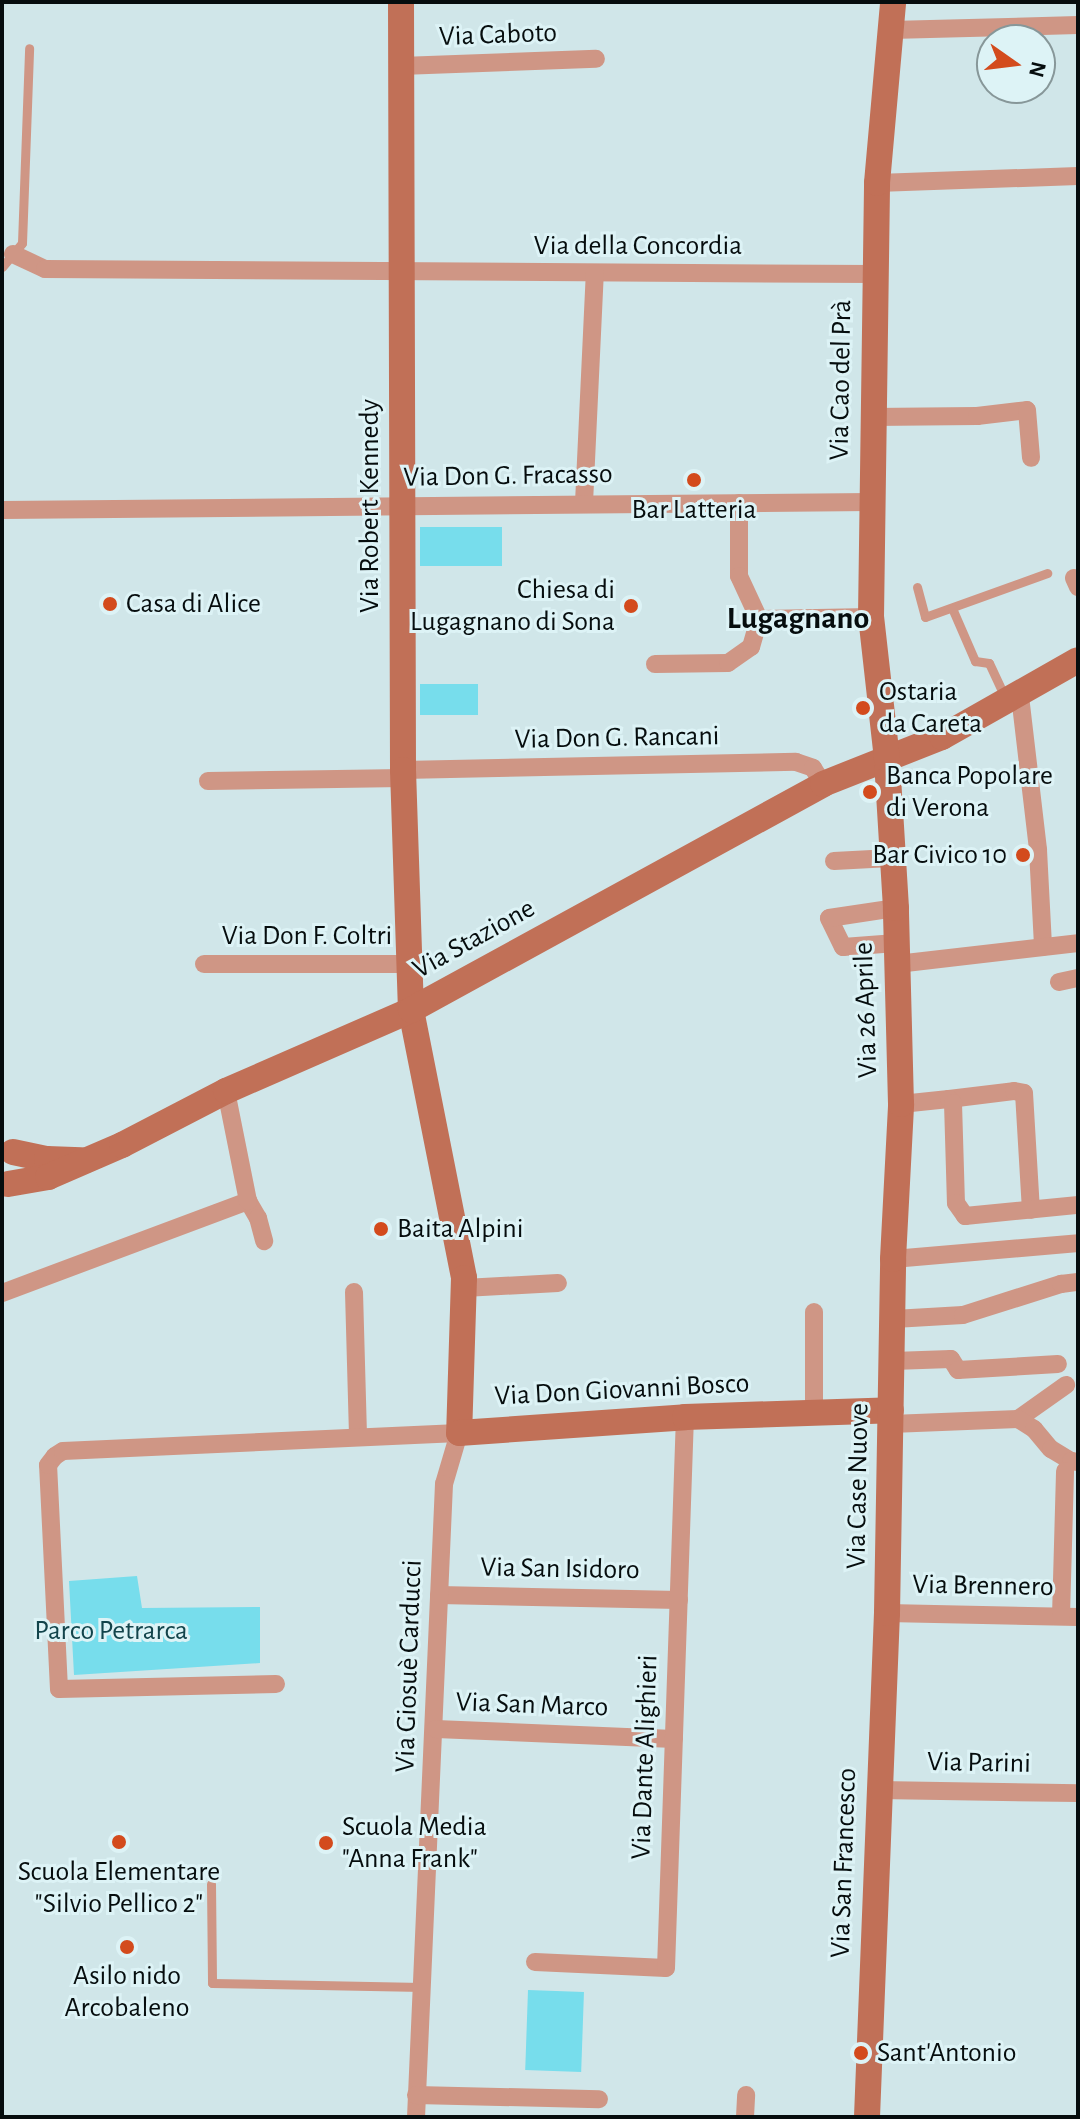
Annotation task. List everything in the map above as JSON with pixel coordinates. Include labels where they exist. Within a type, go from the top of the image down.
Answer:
[{"type":"main road","name":"Via Robert Kennedy","points":[[401,2],[403,774],[411,1010],[464,1288],[459,1433]]},
{"type":"main road","name":"Via Cao del Prà","points":[[887,759],[871,617],[871,502],[877,183],[893,2]]},
{"type":"main road","name":"Via Stazione","points":[[5,1185],[48,1177],[122,1145],[226,1091],[411,1010],[823,784],[942,737],[1014,699],[1078,660]]},
{"type":"main road","name":"Via 26 Aprile","points":[[887,759],[896,908],[901,1104],[893,1259]]},
{"type":"main road","name":"Via Stazione","points":[[8,1149],[47,1159],[84,1160]]},
{"type":"main road","name":"Via Stazione","points":[[5,1185],[17,1173],[8,1149]]},
{"type":"main road","name":"Via Case Nuove","points":[[887,1613],[893,1259]]},
{"type":"main road","name":"Via Don Giovanni Bosco","points":[[459,1433],[685,1417],[814,1412],[891,1417]]},
{"type":"main road","name":"Via San Francesco","points":[[867,2117],[887,1613]]},
{"type":"street","points":[[891,30],[1078,25]]},
{"type":"street","name":"Via Caboto","points":[[401,66],[596,59]]},
{"type":"street","points":[[877,183],[1078,176]]},
{"type":"street","name":"Via della Concordia","points":[[8,260],[45,269],[874,274]]},
{"type":"street","points":[[584,503],[595,273]]},
{"type":"street","points":[[872,417],[977,416],[1027,410],[1031,458]]},
{"type":"street","name":"Via Don G. Fracasso","points":[[2,510],[871,502]]},
{"type":"street","points":[[655,664],[728,663],[751,647],[759,619],[739,576],[739,503]]},
{"type":"street","points":[[759,619],[871,617]]},
{"type":"street","points":[[1014,699],[1038,850],[1043,947]]},
{"type":"street","name":"Via Don G. Rancani","points":[[208,781],[796,762],[813,768],[823,784]]},
{"type":"street","points":[[834,861],[891,858]]},
{"type":"street","points":[[896,908],[829,918],[843,947],[896,954],[1078,943]]},
{"type":"street","name":"Via Don F. Coltri","points":[[204,964],[410,964]]},
{"type":"street","points":[[1059,982],[1078,978]]},
{"type":"street","points":[[226,1091],[248,1201],[258,1218],[264,1241]]},
{"type":"street","points":[[901,1104],[1014,1091],[1024,1093],[1031,1210]]},
{"type":"street","points":[[949,1099],[953,1103],[956,1203],[965,1216],[1078,1205]]},
{"type":"street","points":[[2,1293],[248,1201]]},
{"type":"street","points":[[893,1259],[1078,1243]]},
{"type":"street","points":[[894,1319],[963,1315],[1061,1284],[1078,1282]]},
{"type":"street","points":[[464,1288],[558,1283]]},
{"type":"street","points":[[354,1292],[358,1437]]},
{"type":"street","points":[[814,1312],[814,1412]]},
{"type":"street","points":[[893,1361],[951,1359],[958,1370],[1058,1364]]},
{"type":"street","points":[[1018,1419],[1066,1385]]},
{"type":"street","name":"Via Dante Alighieri","points":[[535,1962],[666,1968],[685,1417]]},
{"type":"street","points":[[891,1417],[1018,1419],[1034,1429],[1051,1449],[1071,1461],[1070,1616]]},
{"type":"street","name":"Via Don Giovanni Bosco","points":[[276,1684],[59,1689],[48,1465],[63,1451],[459,1433]]},
{"type":"street","name":"Via Giosuè Carducci","points":[[416,2117],[436,1729],[444,1484],[459,1433]]},
{"type":"street","name":"Via San Isidoro","points":[[439,1595],[679,1600]]},
{"type":"street","name":"Via Brennero","points":[[887,1613],[1070,1616]]},
{"type":"street","name":"Via San Marco","points":[[436,1729],[674,1739]]},
{"type":"street","name":"Via Parini","points":[[879,1790],[1078,1793]]},
{"type":"street","points":[[416,2095],[599,2099]]},
{"type":"street","points":[[745,2117],[746,2095]]},
{"type":"lane","points":[[8,260],[22,243],[29,48]]},
{"type":"lane","points":[[917,587],[925,617],[1047,573]]},
{"type":"lane","points":[[952,608],[975,661],[989,663],[1014,699]]},
{"type":"lane","points":[[211,1884],[212,1983],[422,1987]]},
{"type":"green space","points":[[420,527],[502,527],[502,566],[420,566]]},
{"type":"green space","points":[[420,684],[478,684],[478,715],[420,715]]},
{"type":"green space","name":"Parco Petrarca","points":[[137,1576],[142,1608],[260,1607],[260,1663],[74,1675],[69,1581]]},
{"type":"green space","points":[[528,1990],[584,1992],[581,2072],[525,2070]]},
{"type":"place","name":"Bar Latteria","points":[[694,480]]},
{"type":"place","name":"Casa di Alice","points":[[110,604]]},
{"type":"place","name":"Chiesa di Lugagnano di Sona","points":[[631,606]]},
{"type":"place","name":"Ostaria da Careta","points":[[863,708]]},
{"type":"place","name":"Banca Popolare di Verona","points":[[870,792]]},
{"type":"place","name":"Bar Civico 10","points":[[1023,855]]},
{"type":"place","name":"Baita Alpini","points":[[381,1229]]},
{"type":"place","name":"Scuola Elementare \"Silvio Pellico 2\"","points":[[119,1842]]},
{"type":"place","name":"Scuola Media \"Anna Frank\"","points":[[326,1843]]},
{"type":"place","name":"Asilo nido Arcobaleno","points":[[127,1947]]},
{"type":"place","name":"Sant'Antonio","points":[[861,2053]]},
{"type":"district","name":"Lugagnano","points":[[798,618]]}]
